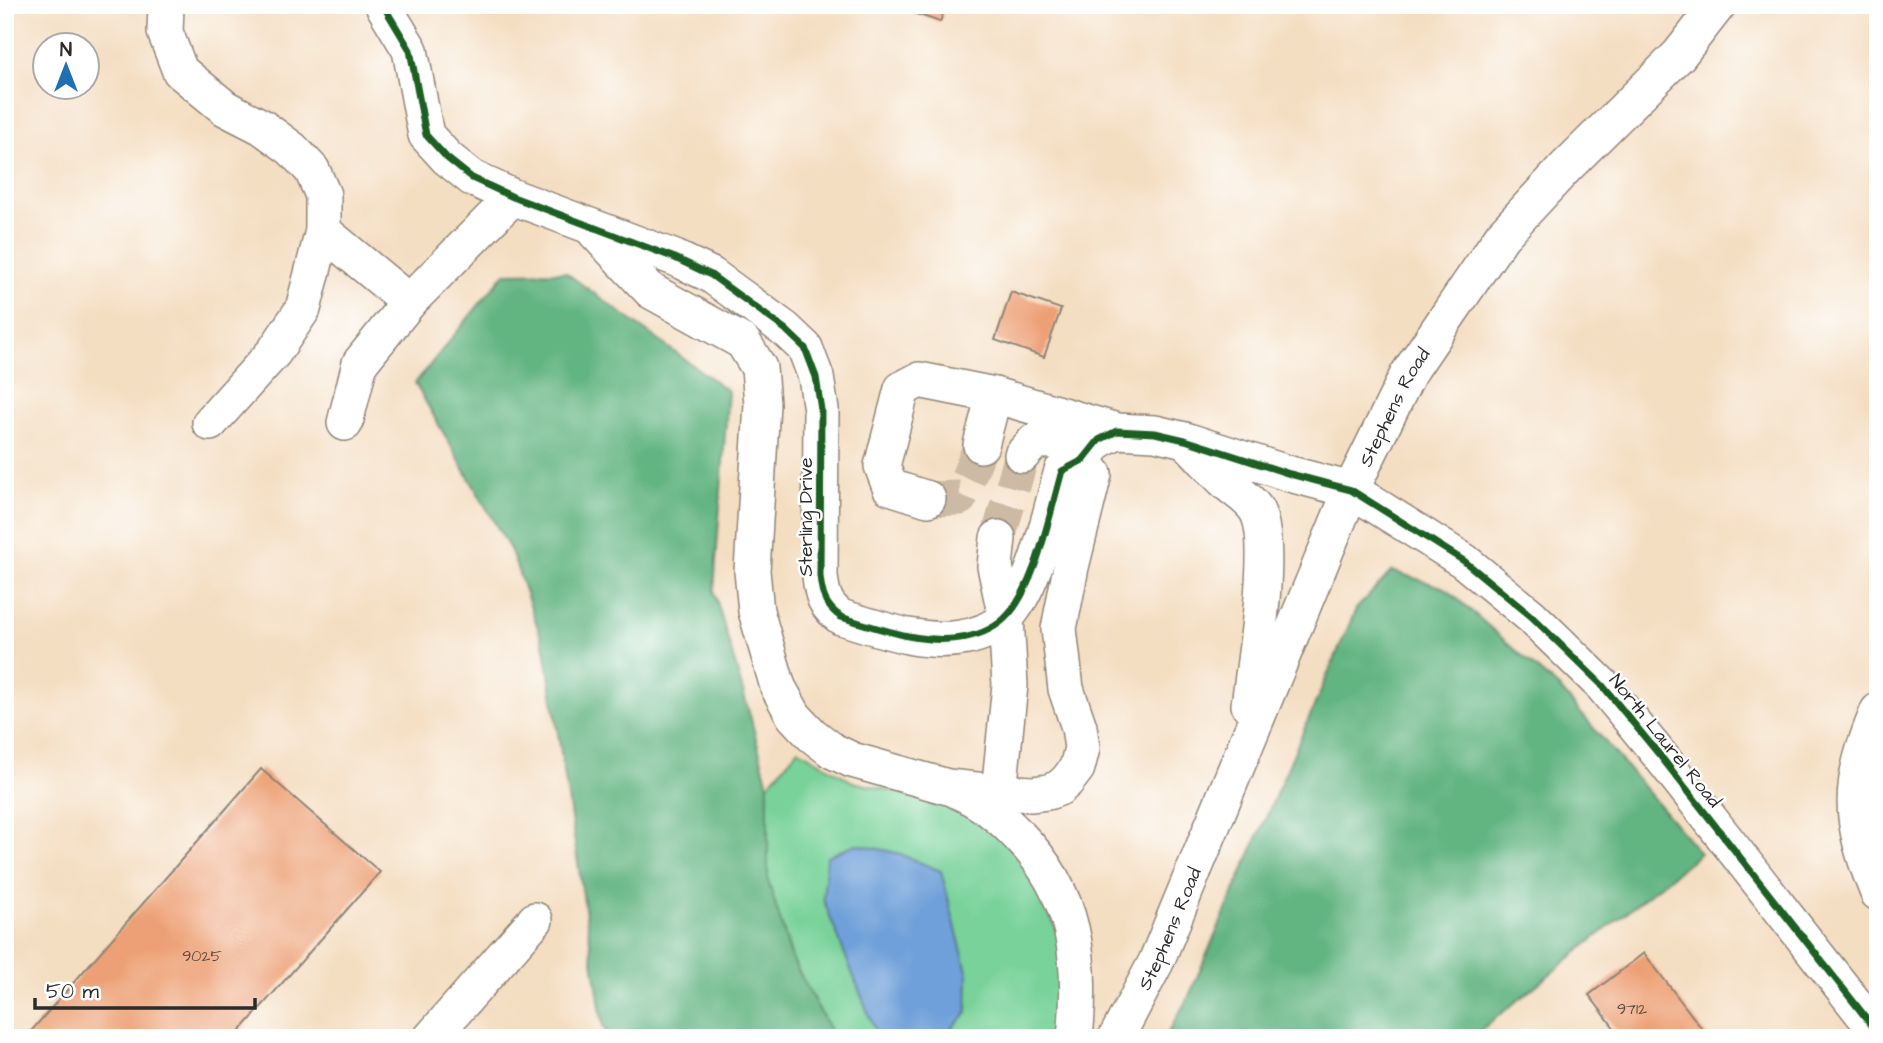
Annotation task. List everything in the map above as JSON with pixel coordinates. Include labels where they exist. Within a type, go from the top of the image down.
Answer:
[{"type":"street","points":[[166,5],[165,32],[180,71],[225,108],[262,127],[292,149],[312,170],[323,195],[323,230],[303,309],[274,352],[210,423]]},
{"type":"street","name":"Sterling Drive","points":[[383,5],[410,50],[426,135],[447,158],[472,178],[513,197],[675,258],[711,275],[785,329],[805,348],[816,377],[821,410],[820,576],[821,593],[832,611],[841,617],[907,636],[947,639],[979,634],[1006,618]]},
{"type":"street","name":"Stephens Road","points":[[1116,1038],[1156,962],[1352,489],[1408,374],[1502,236],[1566,167],[1679,55],[1718,5]]},
{"type":"street","points":[[345,423],[360,363],[409,302],[513,197]]},
{"type":"street","name":"Sterling Drive","points":[[591,227],[651,291],[743,342],[759,368],[762,404],[752,572],[753,593],[762,632],[778,687],[794,716],[812,735],[833,751],[852,760],[948,787],[999,792],[1032,794],[1059,788],[1073,774],[1081,759],[1081,739],[1066,688],[1059,629],[1100,444]]},
{"type":"street","points":[[323,230],[409,302]]},
{"type":"street","points":[[928,499],[890,487],[881,466],[902,388],[919,380],[994,395],[1100,444]]},
{"type":"street","points":[[981,445],[994,395]]},
{"type":"street","points":[[1023,455],[1035,441],[1100,444],[1155,433],[1290,474],[1352,489]]},
{"type":"street","points":[[1185,440],[1228,484],[1244,495],[1263,524],[1264,572],[1245,744]]},
{"type":"street","points":[[1006,618],[1033,570],[1062,471],[1100,444]]},
{"type":"street","name":"North Laurel Road","points":[[1352,489],[1464,561],[1531,616],[1602,685],[1878,1033]]},
{"type":"street","points":[[998,538],[995,566],[1006,618],[1010,685],[999,792]]},
{"type":"street","points":[[1878,711],[1864,746],[1856,779],[1854,815],[1863,856],[1878,893]]},
{"type":"street","points":[[948,787],[981,804],[1010,826],[1038,858],[1056,885],[1071,921],[1076,951],[1078,1009],[1075,1038]]},
{"type":"street","points":[[431,1038],[535,920]]},
{"type":"green space","points":[[565,272],[728,391],[714,591],[768,785],[768,880],[792,959],[834,1038],[609,1038],[603,1026],[545,648],[511,551],[415,383],[505,273]]},
{"type":"green space","points":[[1392,571],[1445,588],[1561,690],[1700,853],[1471,1038],[1165,1038],[1189,996],[1356,609]]},
{"type":"green space","points":[[798,749],[853,782],[929,799],[980,818],[1021,853],[1066,949],[1059,1038],[834,1038],[792,959],[768,880],[768,785]]},
{"type":"water","points":[[856,844],[897,853],[941,871],[968,975],[967,1013],[942,1038],[878,1038],[823,899],[827,856]]},
{"type":"building","points":[[890,5],[946,5],[940,22]]},
{"type":"building","points":[[1011,292],[1061,309],[1044,357],[995,340]]},
{"type":"building","points":[[261,769],[380,872],[234,1038],[25,1038]]},
{"type":"building","points":[[1644,953],[1709,1038],[1622,1038],[1589,995]]},
{"type":"tunnel","points":[[928,499],[960,498],[981,445]]},
{"type":"tunnel","points":[[998,538],[1022,455]]},
{"type":"cycle path","points":[[383,5],[410,50],[426,135],[447,158],[472,178],[513,197],[675,258],[711,275],[785,329],[805,348],[816,377],[821,410],[820,576],[828,604],[841,617],[899,634],[933,639],[971,636],[994,627],[1015,606],[1033,571],[1062,471],[1083,460],[1099,440],[1117,431],[1155,433],[1185,440],[1290,474],[1351,490],[1464,561],[1531,616],[1602,685],[1878,1033]]}]
